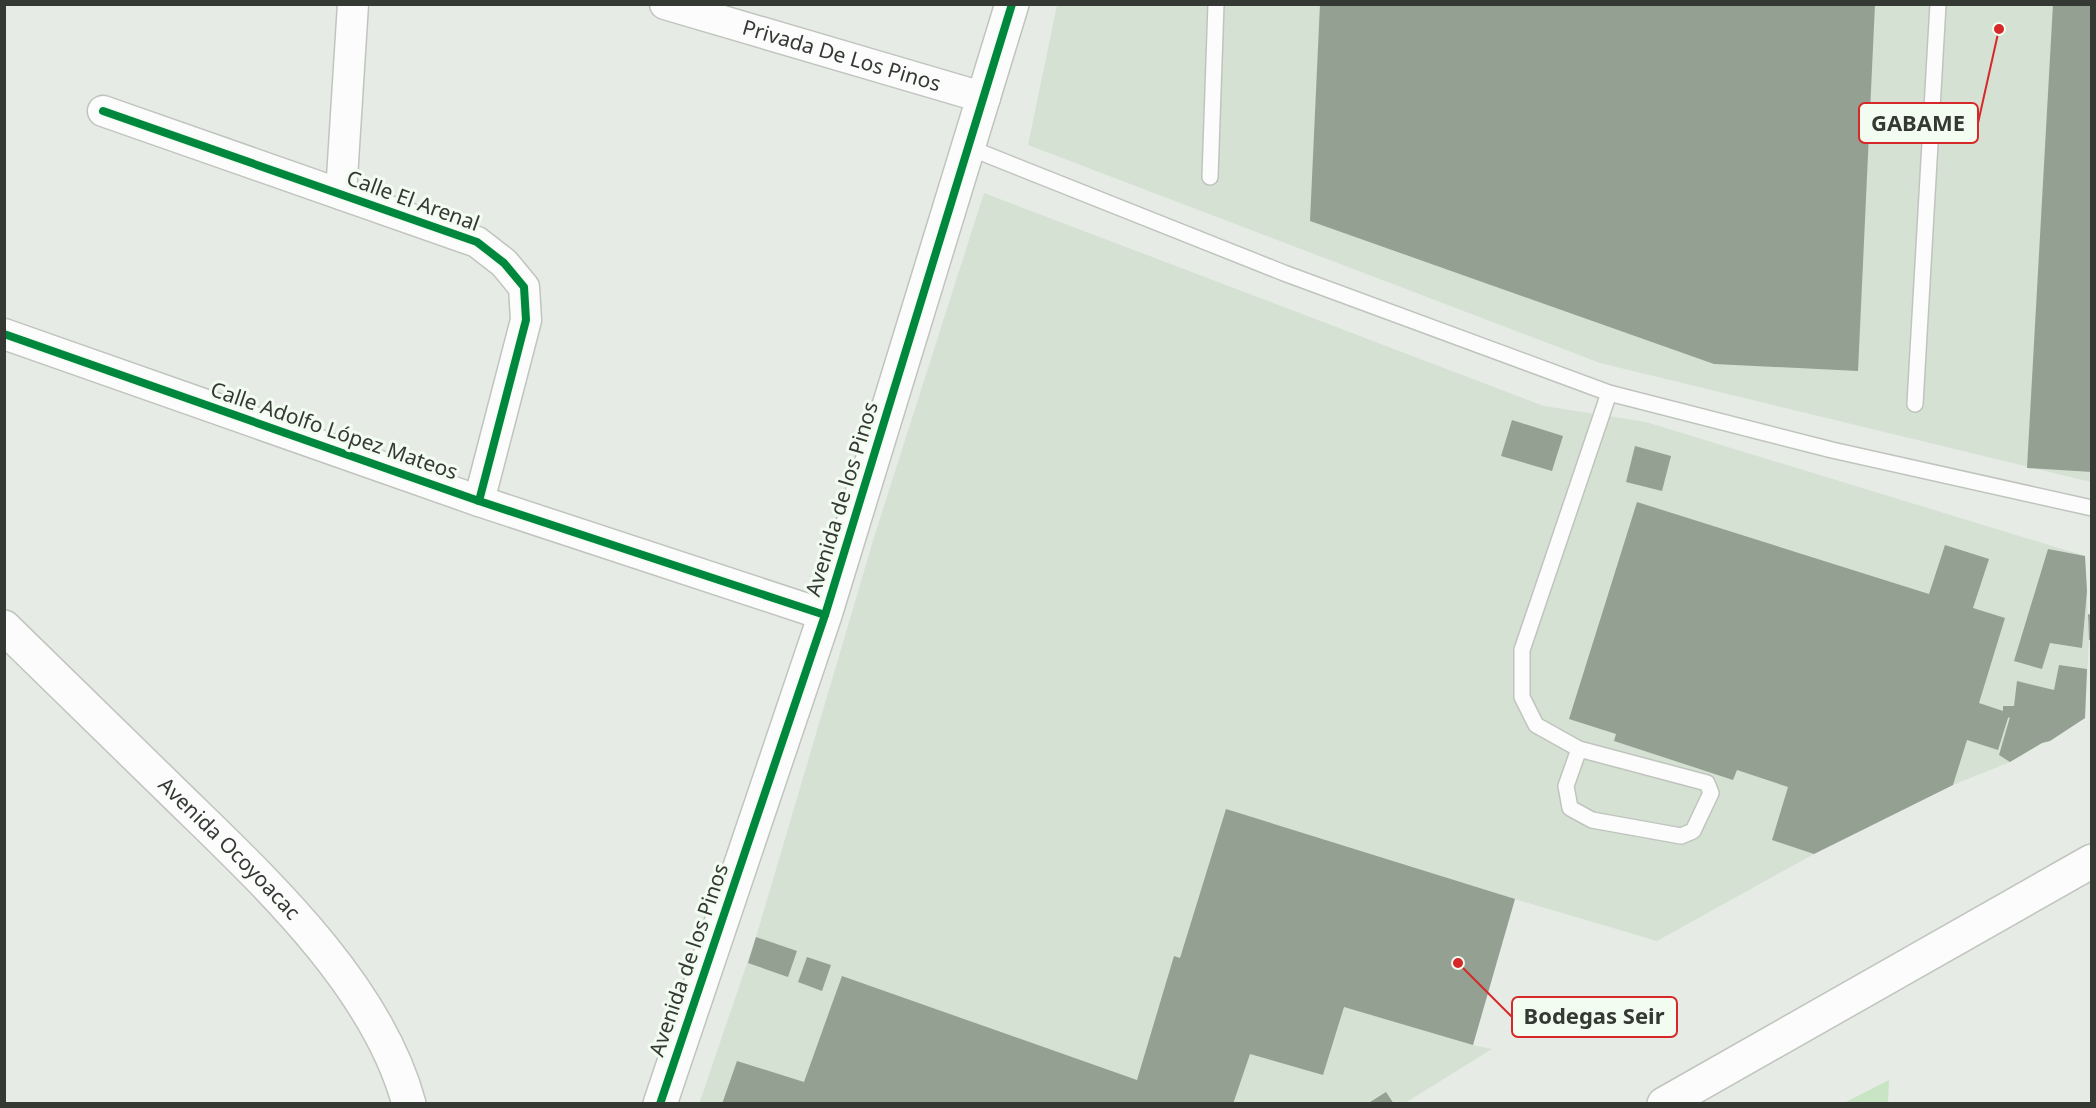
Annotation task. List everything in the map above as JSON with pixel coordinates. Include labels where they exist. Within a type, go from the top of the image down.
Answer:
[{"type":"street","name":"Calle El Arenal","points":[[341,194],[353,4]]},
{"type":"street","name":"Privada De Los Pinos","points":[[665,4],[985,98]]},
{"type":"street","name":"Avenida de los Pinos","points":[[660,1104],[825,615],[970,148],[1012,4]]},
{"type":"street","name":"Calle El Arenal","points":[[103,111],[477,242],[504,263],[524,287],[526,320],[479,501]]},
{"type":"street","name":"Calle Adolfo López Mateos","points":[[4,334],[479,501],[825,615]]},
{"type":"street","name":"Avenida Ocoyoacac","points":[[4,627],[275,891],[340,972],[377,1027],[409,1104]]},
{"type":"street","points":[[1664,1104],[2091,861]]},
{"type":"lane","points":[[1210,177],[1216,4]]},
{"type":"lane","points":[[1916,404],[1938,4]]},
{"type":"lane","points":[[970,148],[1284,273],[1609,393],[1832,450],[2091,508]]},
{"type":"lane","points":[[1579,749],[1566,786],[1570,808],[1592,820],[1681,836],[1693,831],[1711,794],[1707,783],[1579,749],[1536,725],[1522,697],[1522,650],[1609,393]]},
{"type":"shaded area","points":[[1057,5],[2091,5],[2091,482],[1600,363],[1028,145]]},
{"type":"shaded area","points":[[984,193],[1544,406],[1646,422],[2085,556],[2089,640],[2085,718],[2050,741],[2042,743],[2010,762],[1953,785],[1814,854],[1657,941],[1515,899],[1473,1045],[1492,1049],[1405,1103],[699,1104],[756,937],[875,534]]},
{"type":"green space","points":[[1889,1080],[1888,1103],[1844,1103]]},
{"type":"building","points":[[1320,4],[1875,4],[1858,371],[1714,364],[1310,221]]},
{"type":"building","points":[[2053,4],[2092,4],[2092,472],[2027,468]]},
{"type":"building","points":[[1512,420],[1563,436],[1552,471],[1501,456]]},
{"type":"building","points":[[1635,446],[1671,456],[1662,491],[1626,482]]},
{"type":"building","points":[[1637,502],[1929,594],[1945,545],[1989,559],[1973,608],[2005,618],[1979,703],[2003,711],[2003,706],[2014,706],[2017,681],[2054,690],[2059,665],[2087,669],[2085,718],[2050,741],[2042,743],[2010,762],[1999,755],[2010,717],[2008,718],[1998,750],[1967,740],[1953,785],[1814,854],[1772,840],[1788,787],[1737,770],[1733,780],[1614,741],[1616,734],[1569,719]]},
{"type":"building","points":[[2048,549],[2085,556],[2087,591],[2082,648],[2050,643],[2042,669],[2014,661]]},
{"type":"building","points":[[2088,614],[2092,615],[2092,640],[2089,640]]},
{"type":"building","points":[[1226,809],[1515,899],[1473,1045],[1344,1007],[1323,1075],[1250,1054],[1233,1104],[722,1104],[737,1061],[804,1082],[842,976],[1137,1080],[1174,956],[1180,958]]},
{"type":"building","points":[[756,937],[797,951],[788,977],[748,963]]},
{"type":"building","points":[[807,957],[831,965],[822,991],[798,982]]},
{"type":"building","points":[[1386,1092],[1394,1104],[1367,1104]]},
{"type":"cycle path","points":[[660,1104],[825,615],[1012,4]]},
{"type":"cycle path","points":[[103,111],[477,242],[504,263],[524,287],[526,320],[479,501]]},
{"type":"cycle path","points":[[4,334],[479,501],[825,615]]},
{"type":"place","name":"GABAME","points":[[1999,29]]},
{"type":"place","name":"Bodegas Seir","points":[[1458,963]]}]
